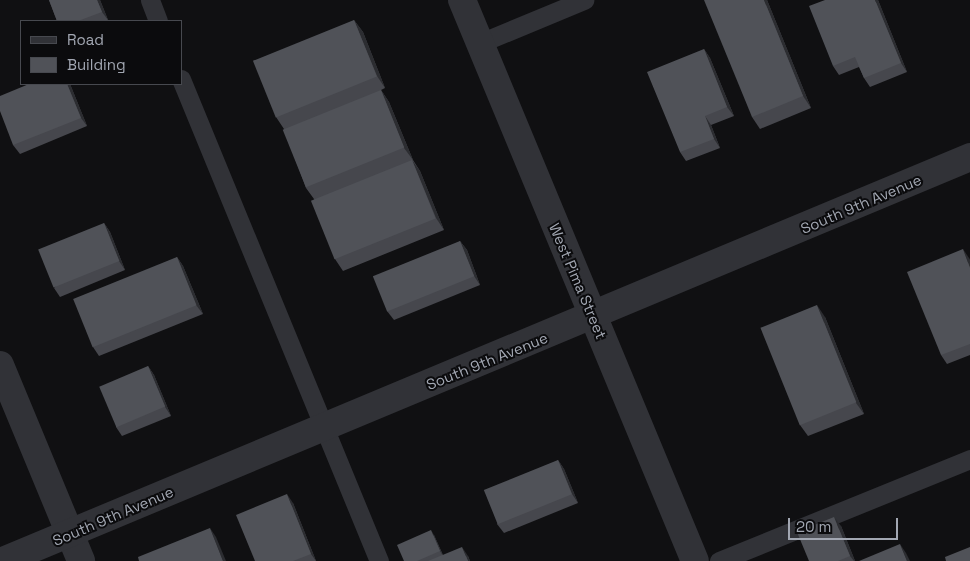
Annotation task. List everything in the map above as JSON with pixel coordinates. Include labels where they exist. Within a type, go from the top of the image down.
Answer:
[{"type":"street","name":"West Pima Street","points":[[462,0],[695,561]]},
{"type":"street","name":"South 9th Avenue","points":[[3,561],[593,318],[970,157]]},
{"type":"street","points":[[0,365],[81,561]]},
{"type":"lane","points":[[150,0],[158,20]]},
{"type":"lane","points":[[480,43],[584,0]]},
{"type":"lane","points":[[182,81],[322,428],[378,561]]},
{"type":"lane","points":[[719,561],[970,459]]},
{"type":"building","points":[[49,0],[97,0],[102,12],[81,20],[57,20]]},
{"type":"building","points":[[704,0],[764,0],[803,96],[752,117]]},
{"type":"building","points":[[825,0],[875,0],[901,63],[864,78],[855,57],[833,66],[809,6]]},
{"type":"building","points":[[354,20],[377,77],[276,117],[253,61]]},
{"type":"building","points":[[704,49],[727,107],[705,116],[714,139],[680,152],[647,72]]},
{"type":"building","points":[[27,85],[67,85],[81,118],[13,145],[0,111],[0,96]]},
{"type":"building","points":[[381,90],[404,147],[306,187],[283,130]]},
{"type":"building","points":[[412,160],[436,218],[335,259],[311,201]]},
{"type":"building","points":[[104,223],[119,261],[54,288],[38,250]]},
{"type":"building","points":[[460,241],[474,276],[387,311],[373,276]]},
{"type":"building","points":[[963,249],[970,268],[970,344],[941,355],[907,272]]},
{"type":"building","points":[[177,257],[196,305],[93,347],[73,299]]},
{"type":"building","points":[[817,305],[856,402],[800,425],[760,328]]},
{"type":"building","points":[[148,366],[165,407],[116,427],[99,387]]},
{"type":"building","points":[[558,460],[572,494],[498,524],[484,490]]},
{"type":"building","points":[[287,494],[311,554],[293,561],[255,561],[236,515]]},
{"type":"building","points":[[834,517],[850,556],[838,561],[809,561],[797,532]]},
{"type":"building","points":[[210,528],[223,561],[139,561],[138,557]]},
{"type":"building","points":[[431,530],[440,551],[417,561],[404,561],[397,545]]},
{"type":"building","points":[[900,544],[907,561],[859,561]]},
{"type":"building","points":[[462,547],[468,561],[428,561]]},
{"type":"building","points":[[970,547],[970,561],[946,561],[945,557]]}]
